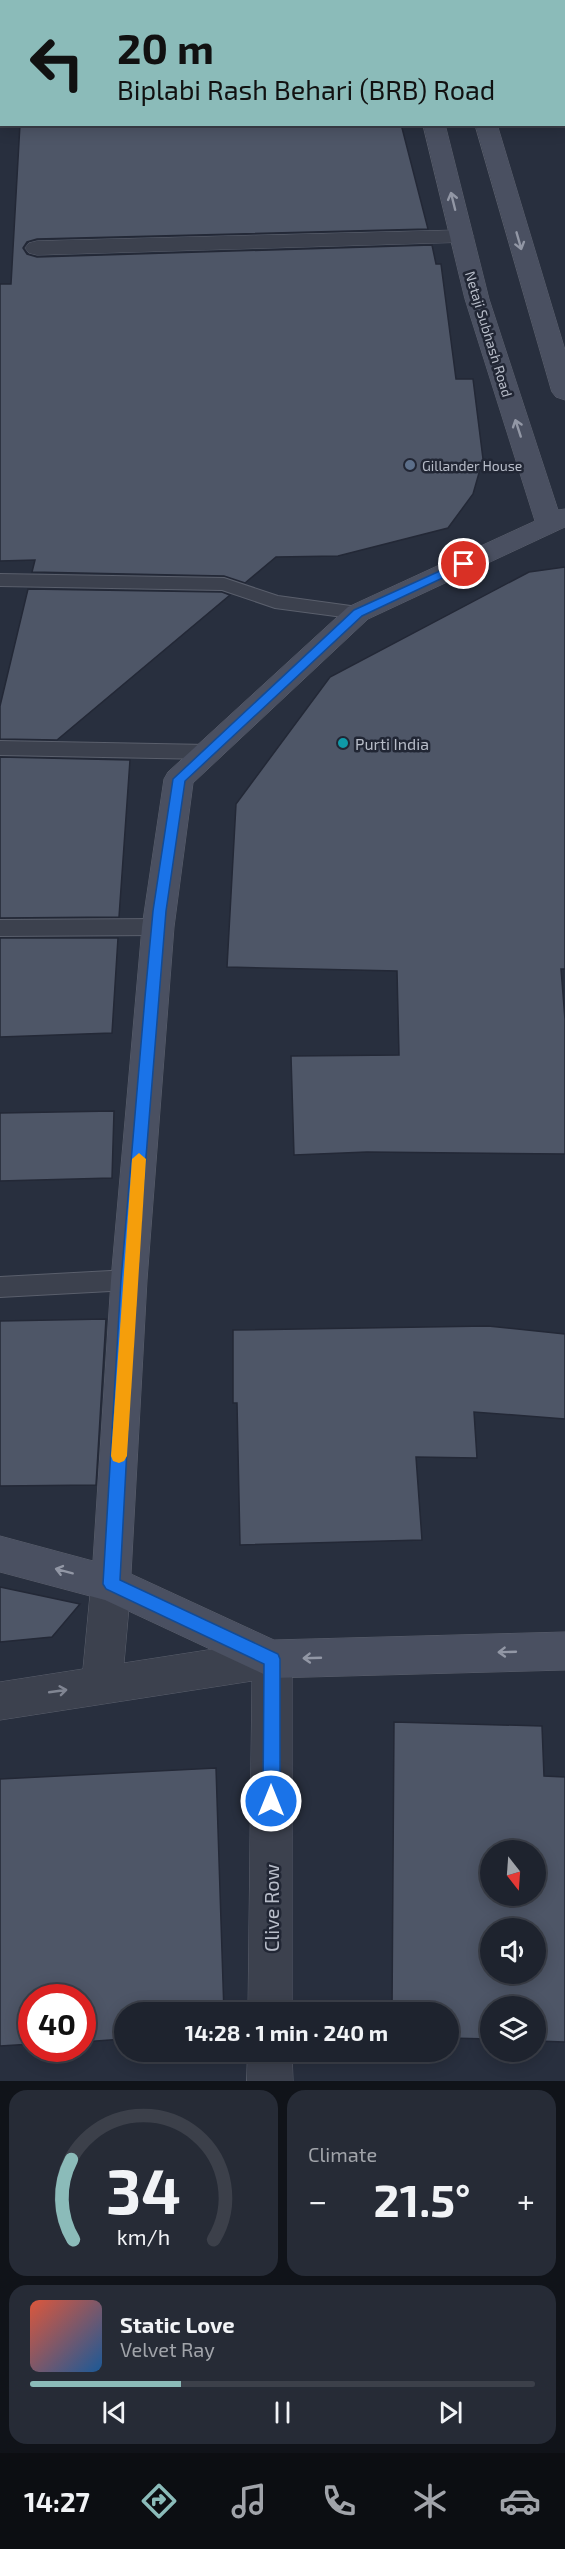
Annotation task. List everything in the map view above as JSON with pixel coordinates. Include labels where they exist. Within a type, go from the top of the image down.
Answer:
[{"type":"main road","name":"Netaji Subhash Road","points":[[434,126],[477,299],[560,523]]},
{"type":"main road","points":[[487,126],[565,392]]},
{"type":"main road","points":[[111,1584],[129,1280],[158,927],[179,779],[358,613],[560,523]]},
{"type":"main road","points":[[0,1554],[111,1584],[272,1659],[565,1651]]},
{"type":"street","points":[[37,248],[462,237]]},
{"type":"street","points":[[102,1685],[111,1584]]},
{"type":"street","points":[[0,1701],[272,1659]]},
{"type":"street","name":"Clive Row","points":[[270,2002],[272,1659]]},
{"type":"street","points":[[270,2062],[270,2081]]},
{"type":"lane","points":[[0,580],[224,585],[275,602],[358,613]]},
{"type":"lane","points":[[0,748],[208,752]]},
{"type":"lane","points":[[0,928],[158,927]]},
{"type":"lane","points":[[0,1287],[129,1280]]},
{"type":"building","points":[[20,126],[402,126],[428,229],[37,239],[27,242],[23,248],[27,254],[37,257],[432,245],[436,264],[441,264],[456,379],[473,379],[483,459],[473,494],[448,528],[338,556],[276,557],[245,583],[224,576],[32,572],[35,560],[0,561],[0,284],[11,284]]},
{"type":"building","points":[[565,567],[565,969],[561,969],[565,1019],[565,1154],[367,1152],[294,1155],[291,1056],[399,1055],[397,971],[227,967],[236,804],[330,677],[529,572]]},
{"type":"building","points":[[28,589],[222,592],[230,595],[57,740],[0,739],[0,706]]},
{"type":"building","points":[[0,757],[130,760],[119,917],[0,918]]},
{"type":"building","points":[[0,938],[118,938],[112,1033],[0,1037]]},
{"type":"building","points":[[114,1111],[112,1178],[0,1181],[0,1113]]},
{"type":"building","points":[[106,1319],[96,1485],[0,1486],[0,1321]]},
{"type":"building","points":[[488,1326],[565,1334],[565,1419],[474,1412],[477,1458],[416,1457],[422,1540],[240,1545],[237,1403],[233,1403],[233,1330]]},
{"type":"building","points":[[0,1587],[80,1604],[52,1637],[0,1642]]},
{"type":"building","points":[[394,1722],[542,1726],[544,1776],[565,1777],[565,2042],[546,2041],[546,1996],[480,1996],[480,2039],[459,2038],[459,2002],[392,2002]]},
{"type":"building","points":[[216,1768],[224,2002],[114,2002],[114,2040],[96,2041],[96,1984],[18,1984],[18,2045],[0,2046],[0,1779]]},
{"type":"slow traffic","points":[[119,1456],[129,1280],[139,1159]]},
{"type":"place","name":"Gillander House","points":[[410,465]]},
{"type":"place","name":"Purti India","points":[[343,743]]},
{"type":"route","points":[[271,1801],[272,1659],[111,1584],[129,1280],[152,997],[160,911],[179,779],[358,613],[464,564]]}]
